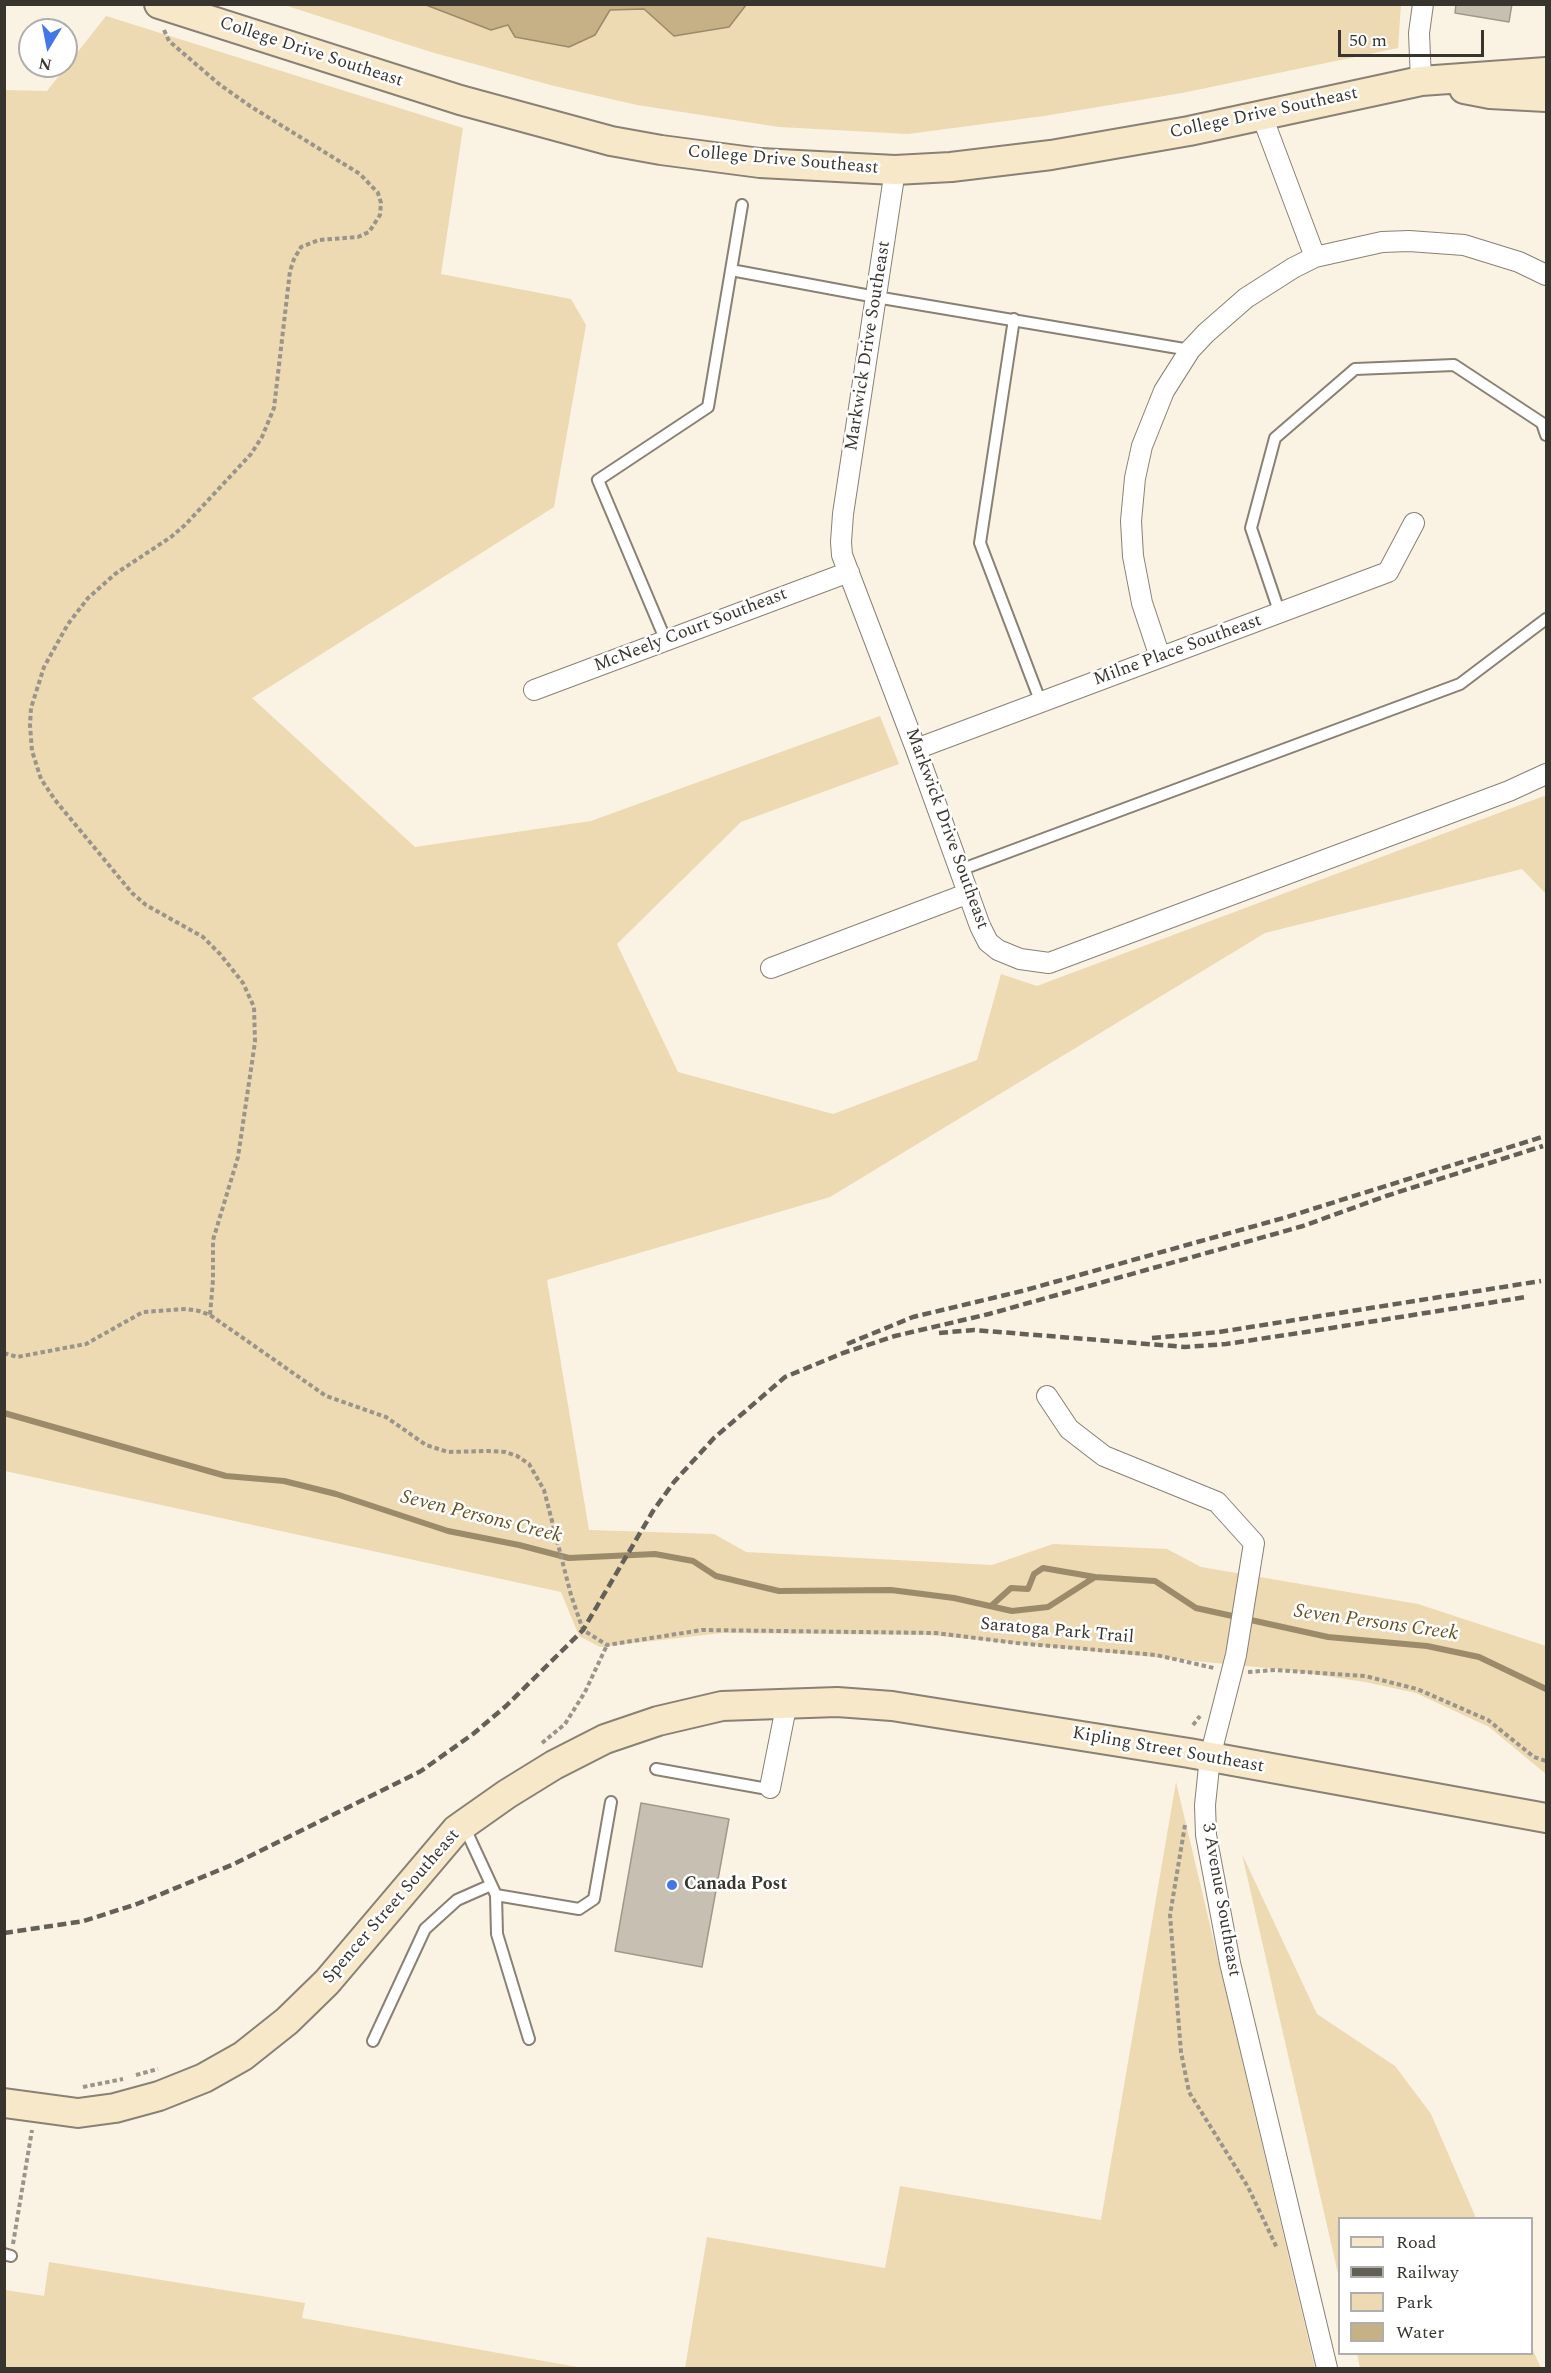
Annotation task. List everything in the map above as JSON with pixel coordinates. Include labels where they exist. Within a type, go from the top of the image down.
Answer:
[{"type":"street","points":[[1421,81],[1419,33],[1423,4]]},
{"type":"street","name":"College Drive Southeast","points":[[160,14],[610,141],[750,162],[896,170],[951,167],[1051,155],[1262,116],[1421,81],[1546,72]]},
{"type":"street","name":"College Drive Southeast","points":[[1421,81],[1490,94],[1546,97]]},
{"type":"street","points":[[1262,116],[1315,256]]},
{"type":"street","name":"Markwick Drive Southeast","points":[[896,170],[843,514],[842,555],[980,926],[988,942],[998,950],[1020,959],[1049,963],[1509,791],[1546,774]]},
{"type":"street","points":[[1160,657],[1142,603],[1133,556],[1132,499],[1142,446],[1164,391],[1191,350],[1206,333],[1246,298],[1315,256],[1382,242],[1437,242],[1464,245],[1546,275]]},
{"type":"street","name":"Milne Place Southeast","points":[[916,749],[1388,572],[1414,523]]},
{"type":"street","name":"McNeely Court Southeast","points":[[534,690],[849,572]]},
{"type":"street","points":[[771,968],[969,893]]},
{"type":"street","name":"3 Avenue Southeast","points":[[1047,1396],[1069,1429],[1104,1456],[1217,1502],[1254,1544],[1234,1664],[1210,1757],[1205,1805],[1206,1835],[1230,1963],[1327,2368]]},
{"type":"street","points":[[770,1788],[787,1702]]},
{"type":"street","name":"Kipling Street Southeast","points":[[787,1702],[837,1702],[892,1706],[1210,1757],[1546,1818]]},
{"type":"street","name":"Spencer Street Southeast","points":[[4,2103],[78,2113],[115,2108],[204,2078],[243,2056],[287,2021],[327,1982],[456,1830],[507,1794],[554,1765],[606,1739],[658,1721],[722,1706],[787,1702]]},
{"type":"lane","points":[[666,640],[598,480],[708,406],[742,205]]},
{"type":"lane","points":[[731,270],[1191,350]]},
{"type":"lane","points":[[1014,319],[980,543],[1041,703]]},
{"type":"lane","points":[[1280,614],[1251,528],[1275,438],[1355,369],[1454,365],[1542,423],[1546,435]]},
{"type":"lane","points":[[960,870],[1460,684],[1546,618]]},
{"type":"lane","points":[[656,1769],[770,1788]]},
{"type":"lane","points":[[373,2041],[425,1929],[457,1900],[493,1890],[579,1909],[594,1899],[611,1802]]},
{"type":"lane","points":[[463,1825],[493,1890],[497,1934],[529,2039]]},
{"type":"path","points":[[160,14],[169,41],[219,84],[250,106],[360,174],[378,193],[381,203],[380,214],[369,232],[358,237],[319,240],[301,247],[290,271],[274,408],[269,423],[251,454],[185,525],[100,585],[68,624],[38,679],[31,708],[32,751],[41,779],[62,810],[132,893],[146,905],[202,937],[220,954],[243,983],[255,1007],[255,1042],[238,1157],[213,1240],[210,1315]]},
{"type":"path","points":[[4,1353],[17,1357],[86,1344],[143,1312],[186,1309],[210,1315],[326,1396],[386,1417],[426,1445],[448,1452],[505,1452],[529,1464],[544,1490],[571,1595],[583,1630],[607,1645],[585,1692],[565,1724],[537,1747]]},
{"type":"path","name":"Saratoga Park Trail","points":[[607,1645],[702,1630],[936,1633],[1234,1664],[1257,1673],[1275,1670],[1365,1676],[1417,1689],[1488,1720],[1534,1757],[1546,1761]]},
{"type":"path","points":[[1188,1815],[1180,1845],[1170,1915],[1181,2052],[1189,2092],[1248,2187],[1279,2252]]},
{"type":"path","points":[[81,2088],[122,2080],[167,2066]]},
{"type":"path","points":[[8,2255],[36,2108]]},
{"type":"green space","points":[[284,5],[1401,5],[1398,48],[1182,93],[1044,116],[908,134],[779,127],[637,105],[554,86],[431,52]]},
{"type":"green space","points":[[106,16],[463,128],[441,274],[571,299],[586,325],[554,507],[252,698],[415,847],[591,821],[880,716],[899,764],[741,822],[617,944],[678,1072],[833,1114],[977,1060],[1001,974],[1037,986],[1544,796],[1546,798],[1546,894],[1522,869],[1265,933],[830,1197],[547,1280],[589,1530],[714,1534],[746,1552],[992,1565],[1053,1544],[1167,1549],[1201,1567],[1418,1604],[1546,1646],[1546,1774],[1489,1727],[1416,1693],[1365,1682],[1287,1670],[928,1635],[722,1633],[600,1647],[579,1636],[561,1592],[5,1471],[5,90],[47,91],[57,78],[78,78],[78,52]]},
{"type":"green space","points":[[1176,1782],[1315,2368],[685,2368],[707,2237],[885,2268],[900,2186],[1101,2220]]},
{"type":"green space","points":[[1242,1854],[1317,2014],[1395,2066],[1431,2114],[1476,2217],[1338,2217],[1338,2274]]},
{"type":"green space","points":[[49,2262],[305,2303],[302,2318],[583,2368],[5,2368],[5,2290],[44,2296]]},
{"type":"green space","points":[[1533,2350],[1541,2368],[1360,2368],[1357,2355],[1533,2355]]},
{"type":"water","points":[[746,4],[729,27],[674,36],[644,9],[610,10],[595,35],[569,47],[515,37],[508,25],[491,30],[426,5]]},
{"type":"building","points":[[1456,4],[1512,4],[1509,22],[1455,13]]},
{"type":"building","name":"Canada Post","points":[[641,1803],[729,1819],[702,1967],[615,1951]]},
{"type":"waterway","name":"Seven Persons Creek","points":[[4,1413],[226,1476],[284,1481],[336,1494],[448,1531],[569,1558],[655,1554],[693,1561],[716,1576],[779,1591],[891,1590],[954,1598],[1012,1611],[1048,1607],[1095,1577],[1155,1581],[1196,1608],[1328,1637],[1427,1646],[1479,1657],[1546,1689]]},
{"type":"waterway","name":"Seven Persons Creek","points":[[991,1606],[1011,1588],[1028,1589],[1034,1574],[1043,1568],[1095,1577]]},
{"type":"railway","points":[[847,1344],[913,1317],[1022,1291],[1287,1217],[1542,1137]]},
{"type":"railway","points":[[4,1933],[84,1921],[137,1904],[234,1864],[421,1771],[473,1734],[506,1706],[583,1630],[653,1511],[674,1482],[714,1438],[785,1377],[843,1353],[895,1336],[989,1314],[1303,1226],[1386,1196],[1543,1146]]},
{"type":"railway","points":[[1152,1338],[1219,1332],[1541,1281]]},
{"type":"railway","points":[[939,1333],[974,1330],[1185,1347],[1226,1344],[1526,1297]]},
{"type":"place","name":"Canada Post","points":[[672,1885]]}]
